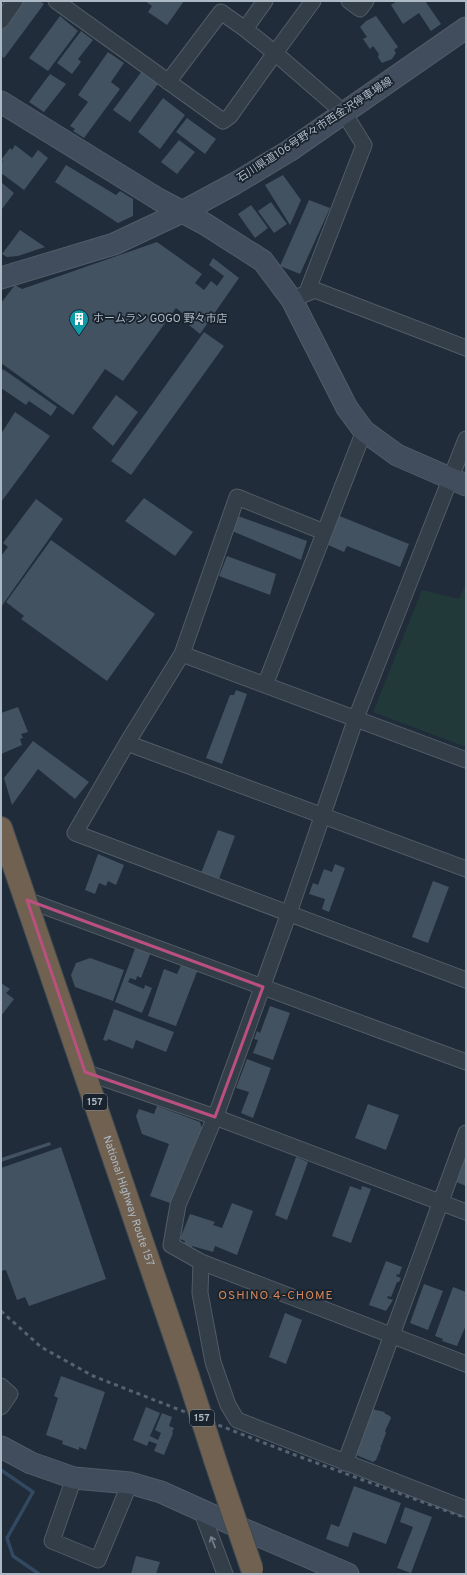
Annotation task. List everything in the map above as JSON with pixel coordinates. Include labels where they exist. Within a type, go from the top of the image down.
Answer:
[{"type":"highway","name":"National Highway Route 157","points":[[1,828],[27,900],[47,964],[85,1072],[253,1572]]},
{"type":"street","points":[[1,21],[15,1]]},
{"type":"street","points":[[56,1],[224,121],[230,116],[313,1]]},
{"type":"street","points":[[245,29],[265,1]]},
{"type":"street","points":[[349,1],[360,9],[366,1]]},
{"type":"street","points":[[168,82],[221,12],[245,29],[344,113],[364,145],[299,296]]},
{"type":"street","name":"石川県道106号野々市西金沢停車場線","points":[[1,278],[114,244],[182,212],[289,151],[466,28]]},
{"type":"street","points":[[1,102],[182,212],[205,224],[262,261],[299,296],[347,408],[364,431],[397,456],[458,482]]},
{"type":"street","points":[[299,296],[315,290],[466,348]]},
{"type":"street","points":[[265,685],[364,431]]},
{"type":"street","points":[[466,439],[458,482],[356,718],[289,914],[215,1117],[178,1206],[171,1245],[201,1262],[466,1364]]},
{"type":"street","points":[[324,532],[236,497],[182,654],[127,743],[75,833],[466,980]]},
{"type":"street","points":[[182,654],[466,760]]},
{"type":"street","points":[[127,743],[466,869]]},
{"type":"street","points":[[27,900],[466,1062]]},
{"type":"street","points":[[85,1072],[215,1117],[466,1212]]},
{"type":"street","points":[[345,1463],[466,1133]]},
{"type":"street","points":[[201,1262],[200,1293],[213,1362],[228,1405],[237,1420],[466,1509]]},
{"type":"street","points":[[1,1386],[10,1394],[1,1407]]},
{"type":"street","points":[[1,1448],[31,1463],[74,1478],[130,1483],[161,1492],[348,1574]]},
{"type":"street","points":[[74,1478],[52,1542],[98,1560],[130,1483]]},
{"type":"street","points":[[201,1510],[225,1574]]},
{"type":"highlighted area","points":[[27,900],[263,987],[215,1117],[85,1072]]},
{"type":"green space","points":[[466,583],[466,747],[373,712],[422,590],[459,599]]},
{"type":"building","points":[[21,1],[40,1],[44,4],[4,58],[1,56],[1,28]]},
{"type":"building","points":[[145,1],[184,1],[167,25],[148,12],[152,6]]},
{"type":"building","points":[[397,1],[425,1],[441,24],[431,31],[419,13],[403,24],[391,5]]},
{"type":"building","points":[[60,16],[78,31],[48,71],[29,58]]},
{"type":"building","points":[[376,16],[398,47],[394,50],[396,53],[392,59],[382,63],[378,57],[379,54],[373,46],[370,49],[363,39],[367,37],[360,27],[366,21]]},
{"type":"building","points":[[81,31],[93,40],[78,59],[81,62],[72,74],[57,63]]},
{"type":"building","points":[[108,52],[124,63],[111,82],[120,89],[84,138],[73,131],[75,129],[70,126],[88,102],[78,95]]},
{"type":"building","points":[[142,71],[158,84],[130,122],[113,110]]},
{"type":"building","points":[[50,74],[66,84],[44,112],[29,102]]},
{"type":"building","points":[[163,98],[185,115],[160,149],[138,132]]},
{"type":"building","points":[[187,118],[216,139],[205,154],[176,132]]},
{"type":"building","points":[[179,140],[195,152],[177,174],[161,162]]},
{"type":"building","points":[[15,145],[32,158],[38,150],[48,158],[24,190],[1,173],[1,164],[3,161],[1,160],[10,148],[12,150]]},
{"type":"building","points":[[66,165],[116,195],[120,191],[133,199],[133,216],[118,223],[55,182]]},
{"type":"building","points":[[283,175],[301,200],[290,225],[265,185]]},
{"type":"building","points":[[1,182],[14,193],[2,209],[1,208]]},
{"type":"building","points":[[309,200],[330,208],[300,274],[280,266]]},
{"type":"building","points":[[271,202],[287,224],[274,233],[258,211]]},
{"type":"building","points":[[251,205],[268,228],[255,238],[238,214]]},
{"type":"building","points":[[20,230],[45,247],[18,256],[7,257],[2,254]]},
{"type":"building","name":"ホームラン GOGO 野々市店","points":[[157,242],[202,274],[195,283],[204,290],[211,281],[217,286],[224,276],[209,265],[213,258],[239,278],[200,334],[189,325],[192,321],[176,308],[123,381],[105,369],[73,415],[1,363],[1,303],[15,285],[22,289]]},
{"type":"building","points":[[204,332],[224,346],[131,475],[111,461]]},
{"type":"building","points":[[3,369],[57,407],[51,416],[29,401],[26,405],[1,388],[1,372]]},
{"type":"building","points":[[116,395],[138,412],[113,446],[92,428]]},
{"type":"building","points":[[15,412],[50,436],[1,502],[1,434]]},
{"type":"building","points":[[144,498],[193,532],[175,556],[125,521]]},
{"type":"building","points":[[36,499],[63,519],[1,607],[1,556],[8,547],[3,543]]},
{"type":"building","points":[[337,515],[409,544],[400,567],[347,546],[344,552],[326,544]]},
{"type":"building","points":[[238,516],[307,541],[301,560],[232,531]]},
{"type":"building","points":[[51,540],[155,614],[107,681],[21,619],[24,616],[6,602]]},
{"type":"building","points":[[227,556],[276,574],[270,595],[219,576]]},
{"type":"building","points":[[236,690],[247,694],[222,764],[206,758],[230,695],[234,695]]},
{"type":"building","points":[[18,707],[28,732],[21,734],[23,738],[20,739],[22,745],[1,754],[1,713]]},
{"type":"building","points":[[33,741],[89,782],[75,799],[38,769],[12,805],[4,778]]},
{"type":"building","points":[[218,830],[235,836],[219,879],[201,873]]},
{"type":"building","points":[[98,854],[124,865],[116,885],[108,881],[106,886],[99,883],[95,894],[85,890]]},
{"type":"building","points":[[335,864],[345,868],[329,912],[322,909],[325,899],[309,894],[313,883],[318,885],[324,869],[332,872]]},
{"type":"building","points":[[433,881],[449,887],[428,943],[412,937]]},
{"type":"building","points":[[136,946],[151,952],[141,978],[137,976],[136,980],[130,978],[128,982],[144,989],[145,985],[152,988],[142,1013],[115,1002]]},
{"type":"building","points":[[90,958],[124,970],[113,1001],[75,987],[71,975],[76,963]]},
{"type":"building","points":[[182,963],[198,969],[176,1026],[148,1016],[164,969],[177,974]]},
{"type":"building","points":[[1,983],[10,989],[6,993],[14,999],[1,1016]]},
{"type":"building","points":[[270,1006],[290,1013],[273,1060],[253,1053],[258,1040],[254,1039],[257,1031],[260,1033]]},
{"type":"building","points":[[114,1009],[174,1032],[166,1052],[136,1040],[133,1049],[108,1039],[107,1041],[103,1040]]},
{"type":"building","points":[[247,1059],[271,1068],[253,1118],[241,1113],[249,1092],[236,1088]]},
{"type":"building","points":[[368,1104],[399,1115],[386,1150],[355,1138]]},
{"type":"building","points":[[157,1106],[200,1122],[203,1132],[176,1205],[150,1196],[169,1144],[142,1134],[136,1116],[139,1109],[154,1114]]},
{"type":"building","points":[[50,1142],[51,1145],[1,1162],[1,1158]]},
{"type":"building","points":[[61,1147],[106,1279],[29,1306],[25,1297],[17,1300],[6,1270],[1,1271],[1,1168]]},
{"type":"building","points":[[466,1150],[466,1186],[454,1181]]},
{"type":"building","points":[[296,1157],[308,1162],[287,1220],[275,1215]]},
{"type":"building","points":[[350,1186],[361,1190],[362,1186],[371,1189],[351,1243],[332,1236]]},
{"type":"building","points":[[232,1203],[253,1211],[237,1255],[215,1246],[213,1252],[192,1246],[191,1249],[183,1246],[185,1241],[180,1239],[190,1214],[215,1222],[213,1225],[222,1228]]},
{"type":"building","points":[[386,1261],[402,1267],[399,1275],[397,1274],[396,1276],[401,1278],[399,1282],[397,1282],[391,1297],[388,1296],[387,1298],[393,1300],[386,1311],[369,1305]]},
{"type":"building","points":[[424,1284],[443,1291],[428,1330],[410,1323]]},
{"type":"building","points":[[453,1287],[466,1292],[466,1325],[457,1346],[442,1341],[443,1339],[435,1336]]},
{"type":"building","points":[[285,1313],[302,1320],[286,1364],[269,1357]]},
{"type":"building","points":[[61,1376],[105,1392],[86,1450],[79,1447],[79,1450],[62,1444],[63,1441],[46,1435],[58,1398],[54,1396]]},
{"type":"building","points":[[146,1407],[160,1413],[150,1436],[158,1440],[161,1433],[155,1430],[162,1413],[172,1417],[169,1426],[174,1428],[173,1433],[164,1455],[154,1451],[157,1444],[149,1441],[147,1446],[133,1440]]},
{"type":"building","points":[[371,1409],[385,1412],[384,1413],[391,1418],[385,1431],[386,1433],[381,1446],[380,1445],[381,1448],[376,1460],[373,1462],[354,1454]]},
{"type":"building","points":[[354,1486],[401,1503],[386,1544],[353,1532],[348,1547],[326,1539],[331,1524],[339,1527]]},
{"type":"building","points":[[405,1507],[432,1517],[411,1573],[397,1568],[413,1527],[400,1522]]},
{"type":"building","points":[[136,1556],[160,1562],[156,1574],[131,1574]]},
{"type":"waterway","points":[[1,1470],[33,1492],[7,1538],[13,1556],[39,1574]]},
{"type":"railway","points":[[1,1311],[41,1347],[93,1376],[295,1455],[466,1518]]},
{"type":"place","name":"ホームラン GOGO 野々市店","points":[[79,336]]},
{"type":"district","name":"OSHINO 4-CHOME","points":[[276,1296]]}]
